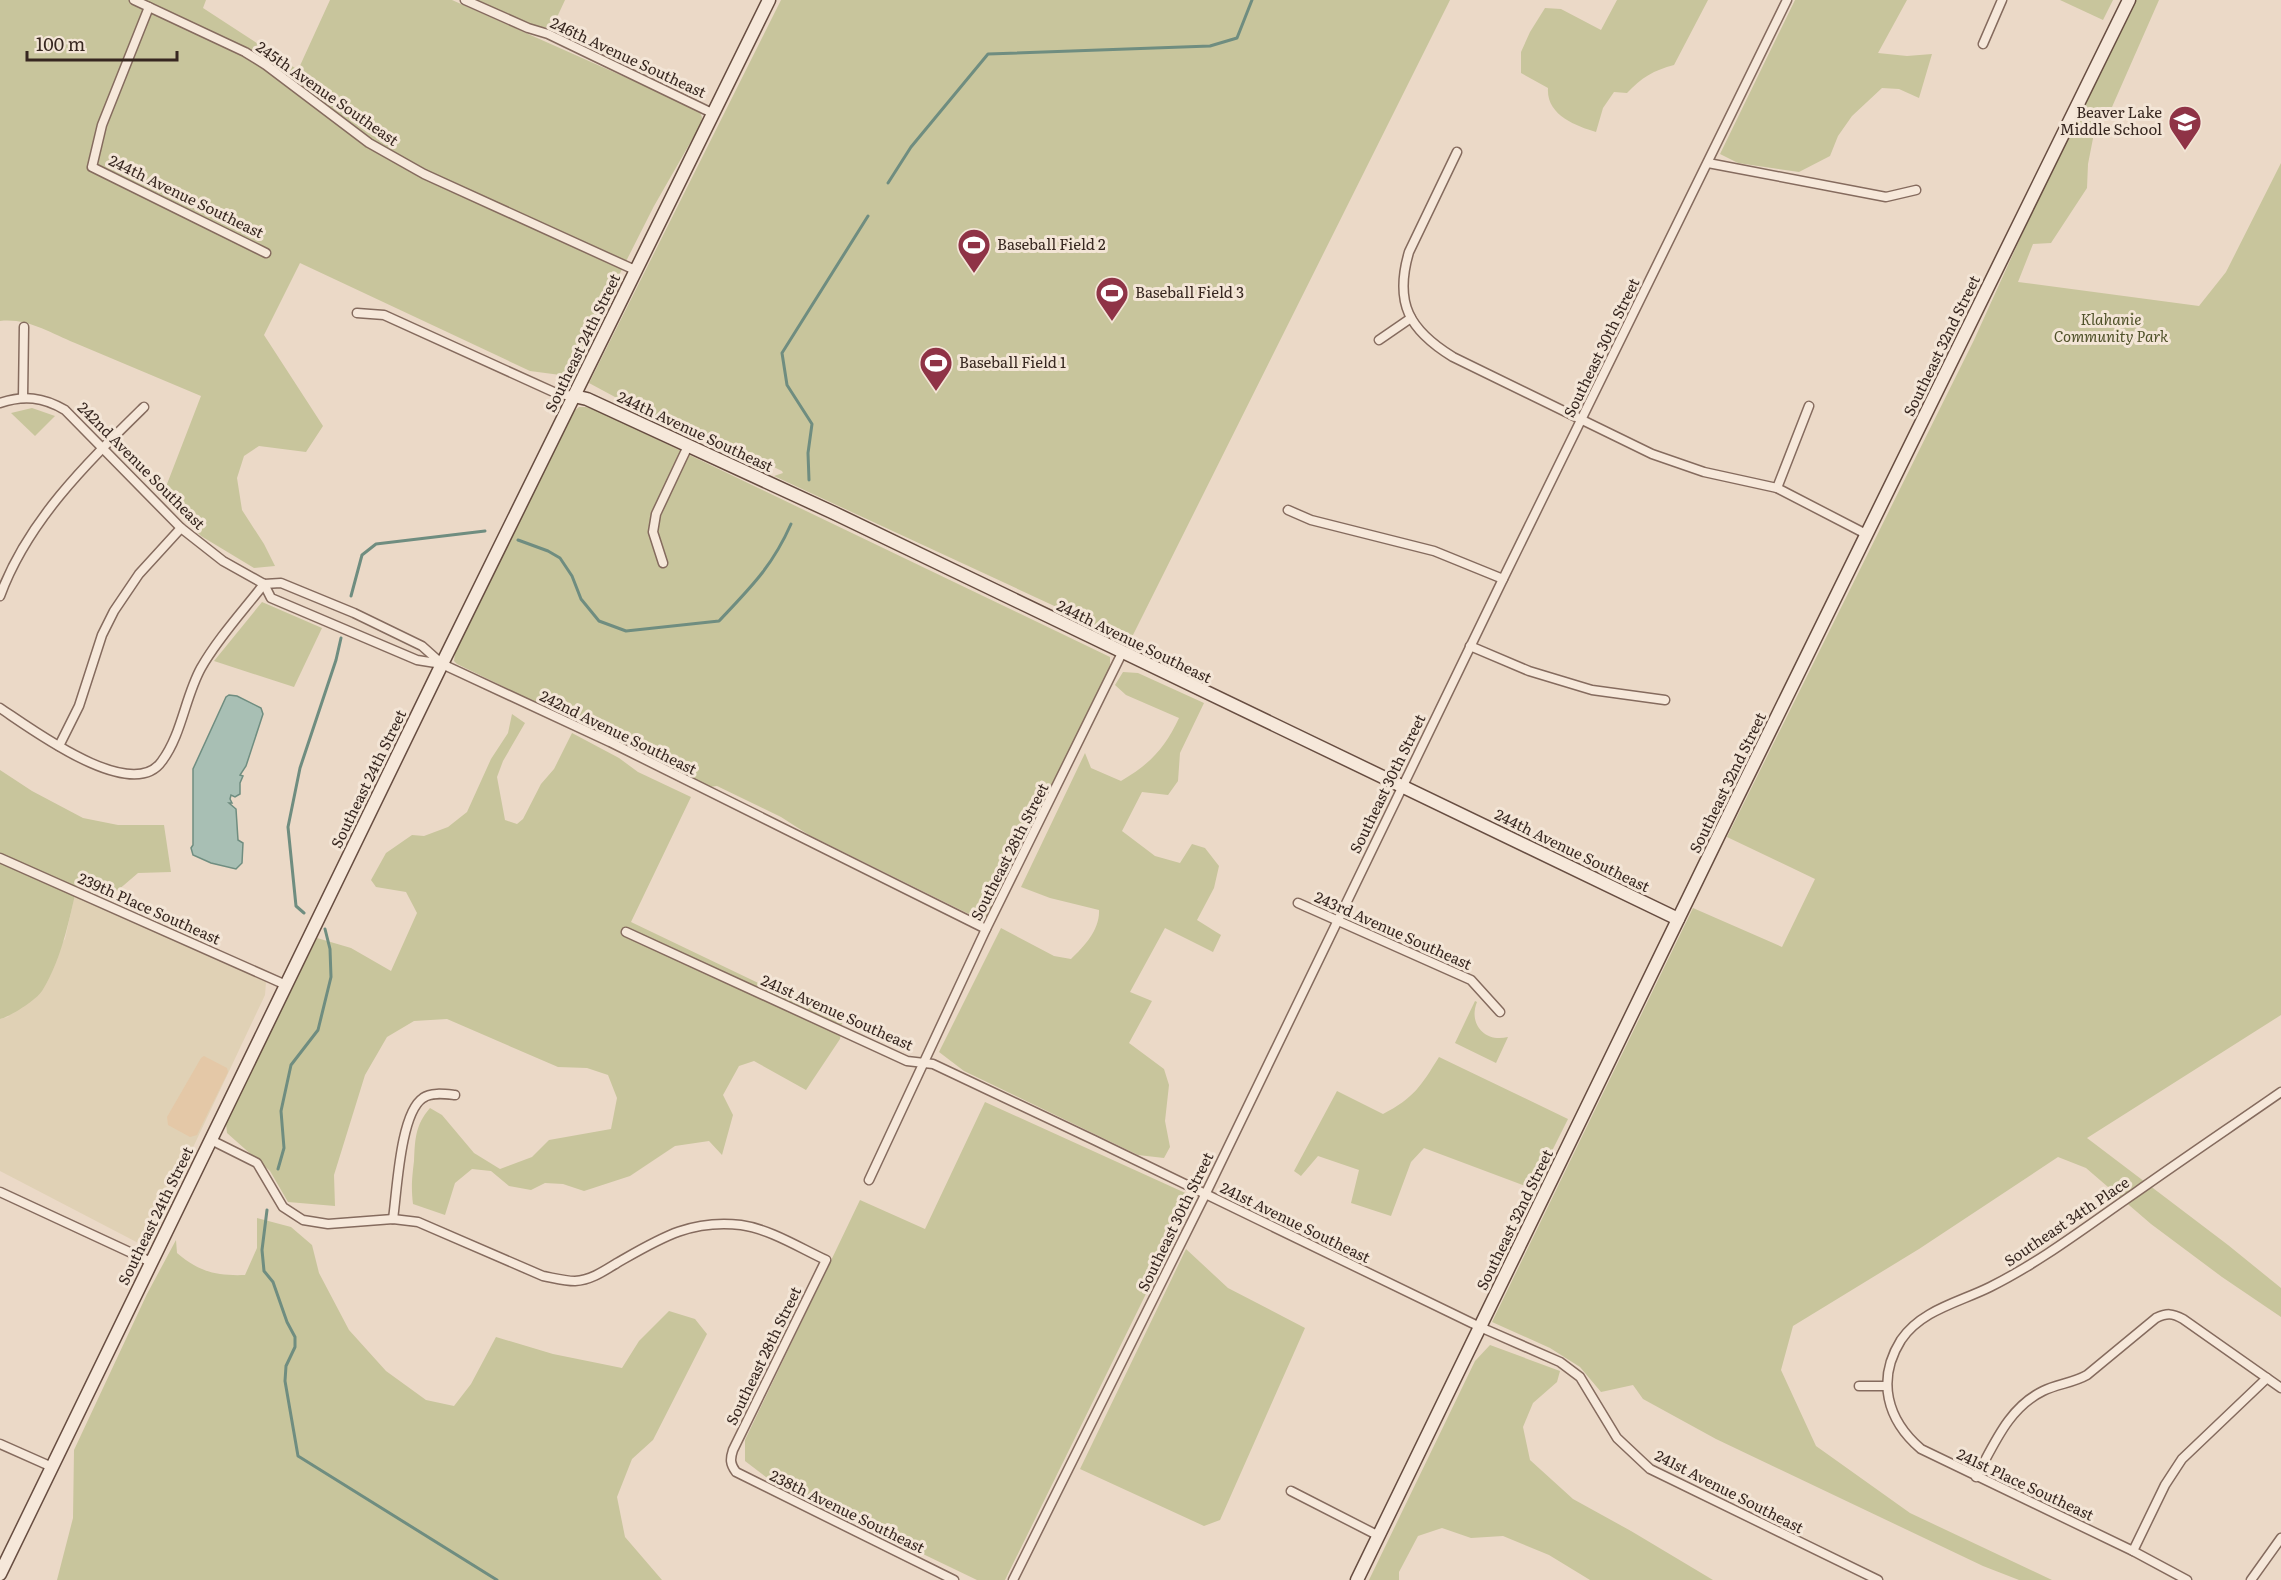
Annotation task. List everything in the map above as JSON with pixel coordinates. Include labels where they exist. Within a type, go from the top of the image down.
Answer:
[{"type":"street","name":"245th Avenue Southeast","points":[[134,0],[245,52],[266,65],[369,143],[424,174],[635,270]]},
{"type":"street","name":"246th Avenue Southeast","points":[[465,0],[528,28],[548,34],[712,113]]},
{"type":"street","name":"Southeast 24th Street","points":[[0,1574],[441,664],[769,0]]},
{"type":"street","name":"Southeast 30th Street","points":[[1013,1580],[1205,1194],[1470,646],[1787,0]]},
{"type":"street","points":[[1983,44],[2002,0]]},
{"type":"street","name":"Southeast 32nd Street","points":[[1357,1580],[1866,534],[2129,0]]},
{"type":"street","name":"244th Avenue Southeast","points":[[149,7],[102,125],[92,167],[266,253]]},
{"type":"street","points":[[1457,152],[1409,252],[1404,269],[1405,298],[1411,318],[1424,337],[1453,357],[1652,454],[1680,465],[1777,488],[1866,534]]},
{"type":"street","points":[[1708,163],[1886,197],[1916,190]]},
{"type":"street","points":[[357,313],[384,315],[558,393],[574,396]]},
{"type":"street","points":[[1379,340],[1411,318]]},
{"type":"street","points":[[0,403],[23,398],[24,327]]},
{"type":"street","name":"244th Avenue Southeast","points":[[574,396],[587,399],[688,446],[1678,919]]},
{"type":"street","name":"242nd Avenue Southeast","points":[[23,398],[45,400],[65,410],[181,528],[223,561],[264,584],[281,583],[354,613],[422,646],[441,664]]},
{"type":"street","points":[[1777,488],[1809,406]]},
{"type":"street","points":[[0,596],[14,563],[44,514],[102,449],[144,407]]},
{"type":"street","points":[[663,563],[653,532],[656,514],[688,446]]},
{"type":"street","points":[[1288,510],[1311,520],[1434,551],[1503,579]]},
{"type":"street","points":[[59,746],[79,706],[102,635],[114,611],[139,574],[181,528]]},
{"type":"street","points":[[0,708],[82,760],[99,767],[131,774],[145,773],[156,768],[167,753],[200,670],[221,638],[264,584]]},
{"type":"street","name":"242nd Avenue Southeast","points":[[264,584],[271,598],[417,660],[441,664],[610,742],[986,929]]},
{"type":"street","points":[[1470,646],[1529,670],[1592,690],[1665,700]]},
{"type":"street","name":"Southeast 28th Street","points":[[869,1180],[986,929],[1122,653]]},
{"type":"street","name":"239th Place Southeast","points":[[0,858],[286,985]]},
{"type":"street","name":"243rd Avenue Southeast","points":[[1298,903],[1472,980],[1500,1012]]},
{"type":"street","name":"241st Avenue Southeast","points":[[626,932],[907,1061],[933,1064],[1480,1327],[1547,1356],[1580,1377],[1617,1438],[1650,1469],[1878,1580]]},
{"type":"street","name":"Southeast 34th Place","points":[[1887,1384],[1890,1367],[1901,1341],[1907,1332],[1927,1316],[2027,1268],[2281,1092]]},
{"type":"street","points":[[211,1140],[256,1163],[283,1207],[303,1220],[328,1224],[393,1219],[403,1141],[411,1112],[416,1104],[426,1096],[455,1095]]},
{"type":"street","points":[[0,1192],[151,1262]]},
{"type":"street","name":"Southeast 28th Street","points":[[393,1219],[429,1226],[543,1276],[560,1280],[577,1281],[593,1277],[668,1234],[705,1225],[745,1226],[765,1232],[826,1260],[733,1450],[730,1458],[731,1466]]},
{"type":"street","points":[[1976,1477],[2007,1422],[2021,1406],[2041,1392],[2075,1382],[2156,1318],[2170,1313],[2281,1388]]},
{"type":"street","points":[[2133,1551],[2165,1485],[2182,1459],[2267,1378]]},
{"type":"street","points":[[1859,1386],[1887,1384]]},
{"type":"street","name":"241st Place Southeast","points":[[1887,1384],[1895,1420],[1910,1440],[1937,1458],[2133,1551],[2187,1580]]},
{"type":"street","points":[[0,1444],[52,1467]]},
{"type":"street","name":"238th Avenue Southeast","points":[[731,1466],[736,1472],[954,1580]]},
{"type":"street","points":[[1291,1491],[1378,1536]]},
{"type":"street","points":[[2251,1580],[2281,1538]]},
{"type":"shaded area","points":[[237,696],[261,708],[263,714],[246,766],[240,775],[243,776],[240,783],[240,794],[235,797],[231,795],[232,803],[229,803],[236,809],[238,840],[243,843],[242,863],[236,869],[211,863],[193,855],[191,848],[193,845],[193,769],[226,697]]},
{"type":"shaded area","points":[[75,894],[266,982],[265,995],[146,1247],[0,1171],[0,1019],[8,1017],[65,939]]},
{"type":"green space","points":[[0,0],[206,0],[203,8],[298,70],[330,0],[452,0],[699,110],[702,117],[701,124],[654,206],[568,376],[530,371],[300,263],[264,335],[323,426],[306,452],[259,446],[244,456],[237,478],[242,510],[275,566],[254,568],[201,536],[162,497],[201,396],[39,327],[20,322],[0,321]]},
{"type":"green space","points":[[477,0],[565,0],[552,28],[532,26]]},
{"type":"green space","points":[[781,0],[1450,0],[1130,641],[774,476],[783,473],[665,415],[654,418],[589,383]]},
{"type":"green space","points":[[1617,0],[1708,0],[1674,65],[1648,75],[1627,93],[1614,92],[1603,108],[1596,132],[1571,123],[1557,112],[1549,97],[1548,88],[1521,73],[1521,52],[1545,8],[1561,9],[1601,30]]},
{"type":"green space","points":[[1795,0],[1907,0],[1878,53],[1907,56],[1932,54],[1919,98],[1899,89],[1882,88],[1852,116],[1838,136],[1830,156],[1799,172],[1738,163],[1720,154]]},
{"type":"green space","points":[[2060,0],[2113,0],[2103,20]]},
{"type":"green space","name":"Klahanie Community Park","points":[[2135,0],[2159,0],[2112,107],[2097,118],[2088,164],[2087,188],[2051,243],[2033,244],[2018,282],[2199,306],[2226,272],[2281,163],[2281,1015],[2087,1138],[2281,1288],[2281,1317],[2151,1224],[2086,1168],[2058,1157],[1919,1249],[1793,1326],[1781,1370],[1816,1446],[1910,1513],[2052,1580],[2019,1580],[1983,1566],[1716,1439],[1643,1399],[1633,1385],[1601,1392],[1580,1367],[1550,1348],[1492,1322],[1693,908],[1782,947],[1815,879],[1727,837],[1974,340],[2043,188]]},
{"type":"green space","points":[[579,407],[598,411],[1110,657],[1110,665],[1105,678],[990,915],[979,919],[809,835],[781,817],[717,786],[709,787],[454,661],[455,653],[573,412]]},
{"type":"green space","points":[[32,408],[55,416],[35,436],[11,413]]},
{"type":"green space","points":[[262,602],[322,628],[294,687],[214,661]]},
{"type":"green space","points":[[1123,672],[1138,673],[1204,703],[1180,753],[1178,781],[1168,795],[1142,792],[1122,831],[1155,856],[1180,863],[1192,844],[1205,848],[1219,866],[1214,888],[1197,920],[1221,935],[1213,952],[1165,928],[1130,992],[1152,1001],[1129,1043],[1164,1069],[1169,1085],[1165,1121],[1170,1147],[1164,1158],[1138,1155],[964,1071],[939,1052],[1001,928],[1054,956],[1071,959],[1086,943],[1097,924],[1099,910],[1050,898],[1021,887],[1085,753],[1091,768],[1121,781],[1156,754],[1179,718],[1126,695],[1115,685]]},
{"type":"green space","points":[[512,714],[525,723],[503,761],[497,777],[505,820],[517,824],[523,819],[541,784],[554,769],[572,733],[619,758],[638,772],[691,797],[631,922],[842,1023],[840,1039],[806,1090],[754,1061],[739,1066],[723,1095],[733,1115],[722,1155],[709,1141],[675,1146],[630,1176],[584,1191],[563,1184],[545,1183],[531,1190],[509,1186],[491,1171],[472,1169],[455,1183],[445,1215],[413,1204],[412,1182],[416,1139],[421,1120],[430,1108],[442,1115],[474,1153],[500,1169],[532,1157],[549,1140],[611,1129],[617,1098],[608,1075],[587,1068],[558,1067],[447,1019],[414,1021],[387,1037],[365,1075],[334,1175],[335,1206],[288,1202],[270,1171],[227,1133],[226,1123],[317,938],[351,948],[391,971],[417,913],[406,892],[376,887],[371,880],[386,853],[412,835],[424,836],[448,827],[467,812],[491,759],[508,733]]},
{"type":"green space","points":[[0,770],[32,791],[83,818],[118,825],[164,825],[171,872],[138,873],[117,891],[80,873],[66,934],[56,964],[42,991],[16,1012],[0,1019]]},
{"type":"green space","points":[[1475,1001],[1477,1002],[1475,1018],[1480,1030],[1492,1037],[1508,1037],[1496,1063],[1455,1043]]},
{"type":"green space","points":[[1439,1057],[1568,1119],[1533,1189],[1424,1148],[1411,1162],[1391,1216],[1351,1203],[1359,1170],[1318,1156],[1301,1176],[1294,1171],[1337,1091],[1383,1114],[1410,1097]]},
{"type":"green space","points":[[985,1102],[1192,1196],[1005,1580],[977,1580],[771,1481],[745,1461],[745,1440],[860,1200],[925,1229]]},
{"type":"green space","points":[[257,1218],[291,1227],[312,1245],[319,1273],[349,1330],[386,1371],[426,1400],[454,1406],[471,1384],[496,1337],[553,1354],[622,1368],[639,1341],[669,1311],[695,1319],[707,1334],[653,1440],[632,1459],[617,1497],[625,1537],[662,1580],[57,1580],[73,1518],[74,1450],[147,1294],[176,1240],[177,1253],[193,1265],[209,1272],[245,1275],[257,1248]]},
{"type":"green space","points":[[1186,1249],[1228,1288],[1305,1328],[1220,1520],[1204,1526],[1080,1469]]},
{"type":"green space","points":[[1490,1345],[1560,1371],[1557,1382],[1533,1403],[1523,1427],[1530,1460],[1573,1499],[1713,1580],[1590,1580],[1549,1555],[1503,1536],[1471,1538],[1442,1528],[1418,1536],[1399,1572],[1399,1580],[1369,1580],[1475,1361]]},
{"type":"sand","points":[[204,1056],[227,1068],[228,1072],[197,1135],[190,1137],[168,1125],[167,1117]]},
{"type":"waterway","points":[[888,183],[911,147],[988,54],[1210,46],[1237,38],[1252,0]]},
{"type":"waterway","points":[[809,480],[808,453],[812,424],[787,385],[782,353],[868,216]]},
{"type":"waterway","points":[[518,540],[560,558],[572,576],[581,599],[599,621],[626,631],[719,621],[768,565],[791,524]]},
{"type":"waterway","points":[[351,596],[362,555],[376,544],[485,531]]},
{"type":"waterway","points":[[304,913],[296,906],[288,827],[300,768],[336,660],[341,638]]},
{"type":"waterway","points":[[278,1169],[284,1148],[281,1111],[291,1065],[318,1030],[331,977],[330,949],[325,929]]},
{"type":"waterway","points":[[267,1210],[262,1250],[264,1271],[273,1282],[287,1322],[295,1337],[295,1347],[286,1366],[285,1381],[298,1456],[497,1580]]},
{"type":"place","name":"Beaver Lake Middle School","points":[[2185,151]]},
{"type":"place","name":"Baseball Field 2","points":[[974,274]]},
{"type":"place","name":"Baseball Field 3","points":[[1112,322]]},
{"type":"place","name":"Baseball Field 1","points":[[936,392]]}]
